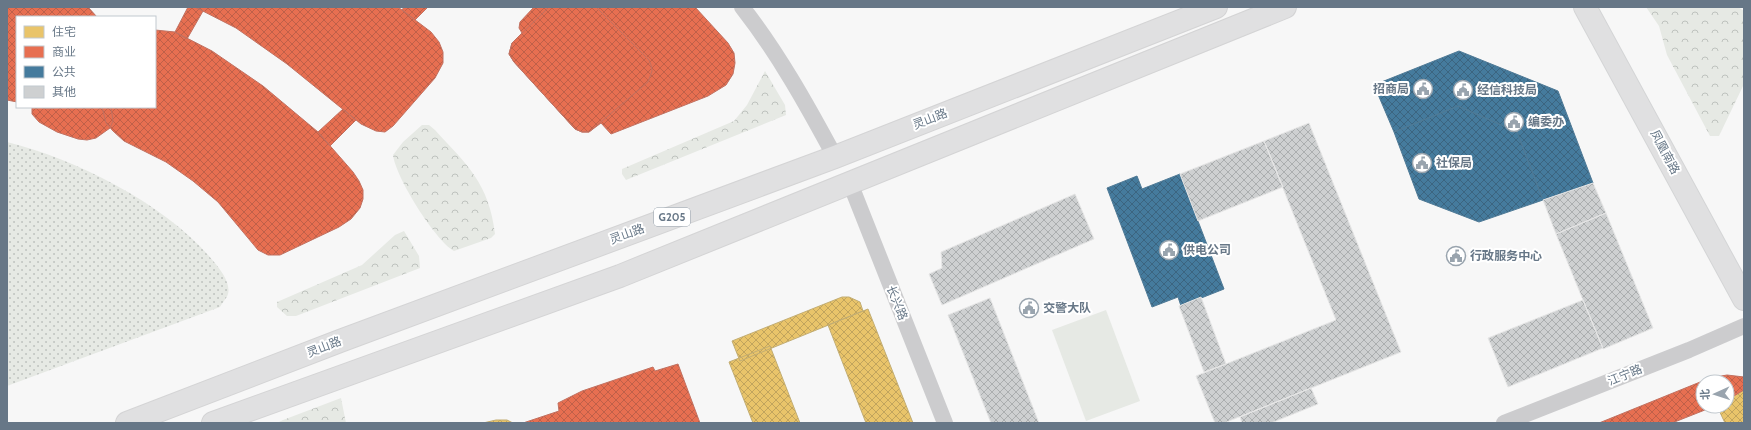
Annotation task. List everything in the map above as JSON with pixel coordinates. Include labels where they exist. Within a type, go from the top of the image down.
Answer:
[{"type":"main road","name":"灵山路","points":[[127,423],[340,341],[835,156],[1216,7]]},
{"type":"main road","points":[[213,423],[620,276],[1285,7]]},
{"type":"main road","name":"凤凰南路","points":[[1585,7],[1744,299]]},
{"type":"street","points":[[742,7],[756,25],[791,79],[835,156]]},
{"type":"street","name":"长兴路","points":[[850,183],[945,423]]},
{"type":"street","name":"江宁路","points":[[1504,423],[1688,350],[1744,326]]},
{"type":"green space","points":[[1646,7],[1738,7],[1744,11],[1744,84],[1719,136],[1710,136],[1667,55],[1659,26]]},
{"type":"green space","points":[[765,71],[785,105],[786,115],[626,180],[622,174],[622,169],[734,121],[747,105]]},
{"type":"green space","points":[[422,125],[429,125],[435,130],[475,176],[488,201],[492,216],[495,234],[491,238],[454,251],[437,235],[418,208],[401,178],[393,155],[403,142]]},
{"type":"green space","points":[[7,142],[63,160],[91,173],[120,187],[173,222],[195,241],[219,268],[224,276],[229,290],[227,297],[220,307],[7,386]]},
{"type":"green space","points":[[404,231],[419,256],[420,268],[296,316],[287,316],[277,307],[277,302],[362,265],[395,235]]},
{"type":"green space","points":[[1106,310],[1140,401],[1086,421],[1052,330]]},
{"type":"green space","points":[[341,398],[346,423],[277,423],[283,420]]},
{"type":"building: 住宅","points":[[842,297],[849,297],[860,302],[863,311],[740,361],[732,341]]},
{"type":"building: 住宅","points":[[868,309],[913,423],[866,423],[828,325]]},
{"type":"building: 住宅","points":[[770,346],[800,423],[753,423],[729,362]]},
{"type":"building: 住宅","points":[[1744,379],[1744,423],[1725,423],[1721,414],[1735,414],[1735,384]]},
{"type":"building: 住宅","points":[[1660,419],[1662,423],[1652,423]]},
{"type":"building: 住宅","points":[[496,420],[507,420],[513,423],[483,423]]},
{"type":"building: 商业","points":[[7,7],[88,7],[96,16],[16,16],[16,102],[7,100]]},
{"type":"building: 商业","points":[[188,7],[195,7],[203,11],[187,39],[175,32]]},
{"type":"building: 商业","points":[[195,7],[398,7],[431,32],[439,42],[443,52],[443,63],[435,78],[393,126],[385,132],[376,131],[361,124],[287,64],[236,28]]},
{"type":"building: 商业","points":[[404,7],[428,7],[415,20],[402,10]]},
{"type":"building: 商业","points":[[534,7],[695,7],[728,43],[734,53],[735,63],[733,74],[726,85],[708,96],[611,134],[601,123],[589,132],[582,132],[575,129],[514,62],[509,54],[512,43],[522,33],[519,28],[520,22]]},
{"type":"building: 商业","points":[[549,7],[596,7],[649,60],[651,65],[652,71],[648,82],[589,132],[582,132],[575,129],[514,62],[509,54],[512,43]]},
{"type":"building: 商业","points":[[156,30],[175,32],[212,51],[263,86],[318,132],[353,172],[363,190],[363,199],[360,208],[351,219],[339,227],[280,255],[268,255],[258,250],[218,202],[193,181],[166,162],[124,141],[106,123],[102,108],[156,108]]},
{"type":"building: 商业","points":[[32,108],[111,108],[113,121],[110,128],[96,138],[87,140],[78,139],[57,132],[39,122],[32,114]]},
{"type":"building: 商业","points":[[343,109],[356,120],[330,146],[318,132]]},
{"type":"building: 商业","points":[[678,364],[700,423],[523,423],[559,411],[558,403],[582,391],[653,367],[655,371]]},
{"type":"building: 商业","points":[[1735,376],[1744,377],[1744,390],[1735,395]]},
{"type":"building: 商业","points":[[1695,384],[1695,414],[1672,423],[1599,423]]},
{"type":"building: 公共","points":[[1459,51],[1558,91],[1593,183],[1543,200],[1517,132],[1458,106],[1394,132],[1374,85]]},
{"type":"building: 公共","points":[[1458,106],[1517,132],[1543,200],[1479,222],[1419,199],[1394,132]]},
{"type":"building: 公共","points":[[1180,174],[1224,289],[1181,306],[1178,297],[1152,307],[1107,188],[1137,176],[1142,189]]},
{"type":"building: 其他","points":[[1309,123],[1401,352],[1224,423],[1215,423],[1196,376],[1336,320],[1264,141]]},
{"type":"building: 其他","points":[[1264,141],[1283,187],[1198,221],[1180,174]]},
{"type":"building: 其他","points":[[1593,183],[1606,213],[1556,234],[1543,200]]},
{"type":"building: 其他","points":[[1075,194],[1094,239],[942,305],[929,274],[942,268],[941,252]]},
{"type":"building: 其他","points":[[1606,213],[1653,328],[1603,349],[1556,234]]},
{"type":"building: 其他","points":[[1201,297],[1226,364],[1204,372],[1179,306]]},
{"type":"building: 其他","points":[[990,298],[1039,423],[991,423],[948,315]]},
{"type":"building: 其他","points":[[1583,300],[1603,348],[1508,387],[1488,338]]},
{"type":"building: 其他","points":[[1311,388],[1318,404],[1271,423],[1242,423],[1240,417]]},
{"type":"place","name":"招商局","points":[[1423,89]]},
{"type":"place","name":"经信科技局","points":[[1463,90]]},
{"type":"place","name":"编委办","points":[[1514,122]]},
{"type":"place","name":"社保局","points":[[1422,163]]},
{"type":"place","name":"供电公司","points":[[1169,250]]},
{"type":"place","name":"行政服务中心","points":[[1456,256]]},
{"type":"place","name":"交警大队","points":[[1029,308]]}]
